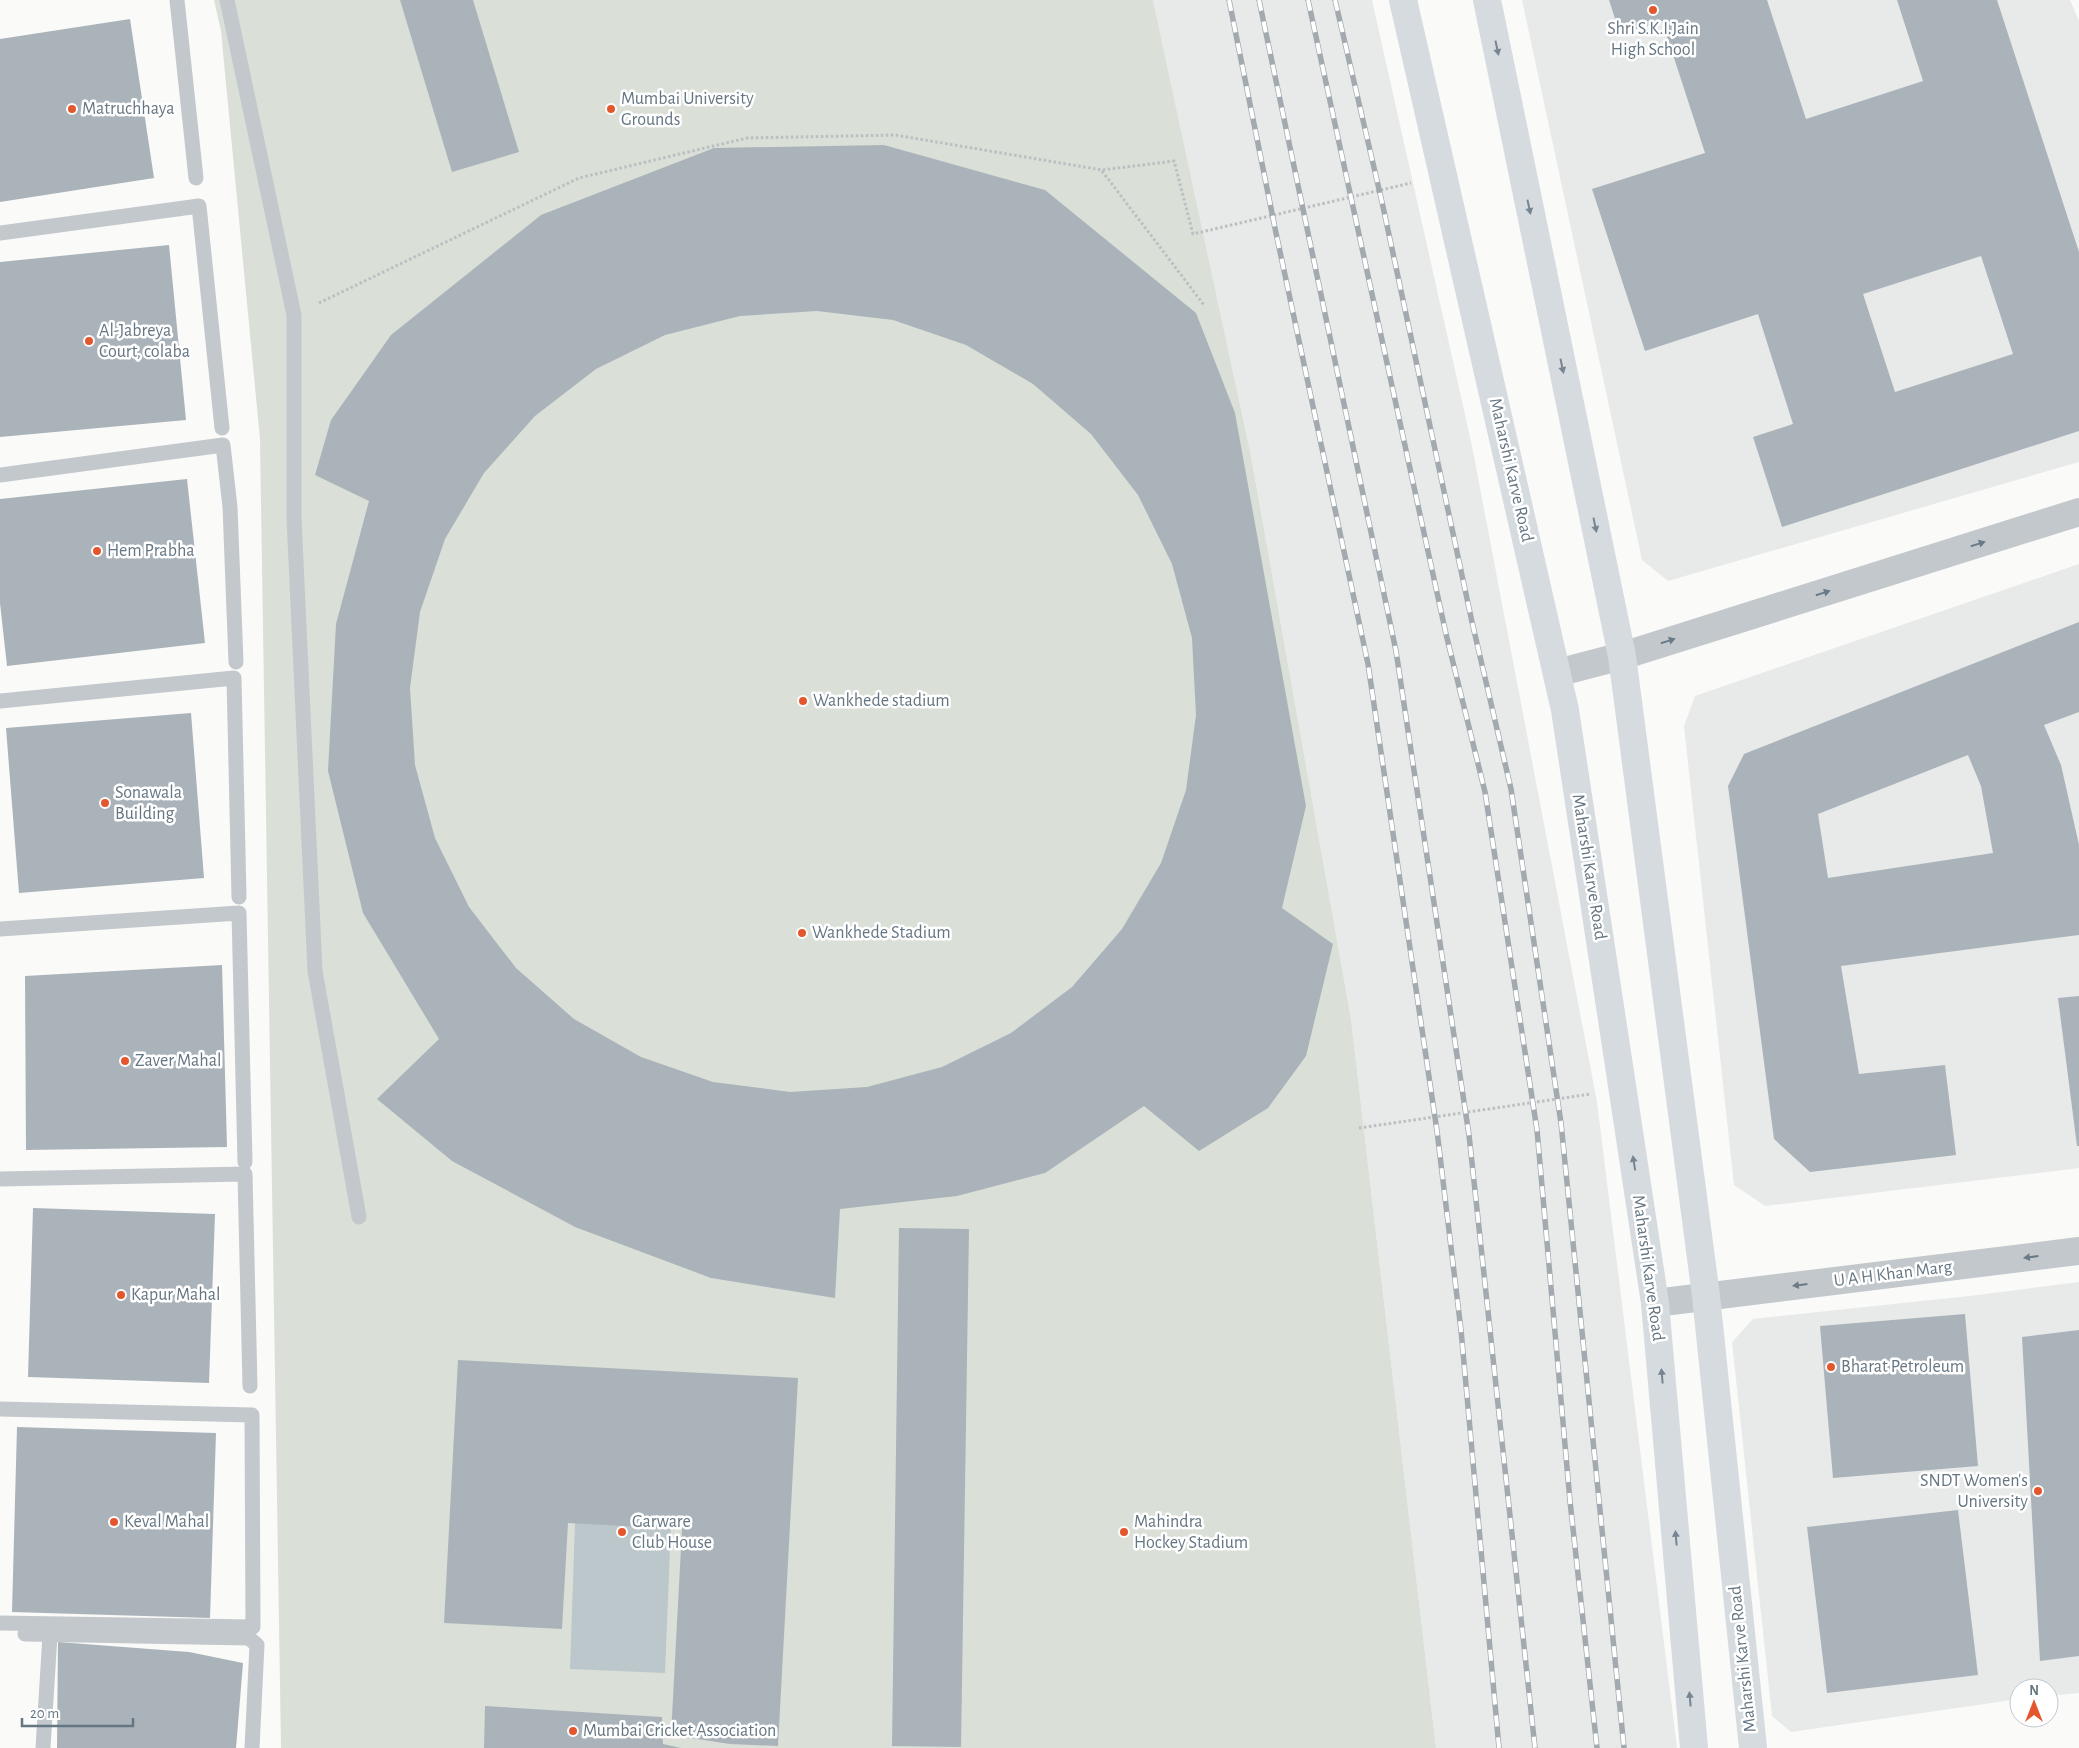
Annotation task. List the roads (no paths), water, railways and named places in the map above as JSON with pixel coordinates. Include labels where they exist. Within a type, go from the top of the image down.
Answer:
[{"type":"main road","name":"Maharshi Karve Road","points":[[1404,0],[1565,710],[1655,1303],[1694,1748]]},
{"type":"main road","name":"Maharshi Karve Road","points":[[1487,0],[1622,656],[1706,1296],[1753,1748]]},
{"type":"street","points":[[1557,673],[1622,656],[2079,512]]},
{"type":"street","name":"U A H Khan Marg","points":[[1655,1303],[2079,1251]]},
{"type":"lane","points":[[177,0],[196,178]]},
{"type":"lane","points":[[227,0],[294,315],[294,518],[315,971],[359,1217]]},
{"type":"lane","points":[[0,233],[199,206],[222,428]]},
{"type":"lane","points":[[0,475],[223,445],[230,507],[236,662]]},
{"type":"lane","points":[[0,701],[234,678],[239,897]]},
{"type":"lane","points":[[0,929],[239,913],[245,1162]]},
{"type":"lane","points":[[0,1178],[245,1174],[250,1386]]},
{"type":"lane","points":[[0,1408],[252,1415],[253,1627],[0,1623]]},
{"type":"lane","points":[[0,1633],[249,1638],[257,1645],[252,1748]]},
{"type":"lane","points":[[43,1748],[50,1635]]},
{"type":"railway","points":[[1229,0],[1276,233],[1368,664],[1437,1131],[1461,1330],[1499,1748]]},
{"type":"railway","points":[[1259,0],[1396,651],[1469,1135],[1535,1748]]},
{"type":"railway","points":[[1308,0],[1446,634],[1485,792],[1537,1130],[1570,1501],[1597,1748]]},
{"type":"railway","points":[[1335,0],[1382,202],[1472,622],[1511,789],[1561,1123],[1624,1748]]},
{"type":"place","name":"Shri S.K.I.Jain High School","points":[[1653,10]]},
{"type":"place","name":"Matruchhaya","points":[[72,109]]},
{"type":"place","name":"Mumbai University Grounds","points":[[611,109]]},
{"type":"place","name":"Al-Jabreya Court, colaba","points":[[89,341]]},
{"type":"place","name":"Hem Prabha","points":[[97,551]]},
{"type":"place","name":"Wankhede stadium","points":[[803,701]]},
{"type":"place","name":"Sonawala Building","points":[[105,803]]},
{"type":"place","name":"Wankhede Stadium","points":[[802,933]]},
{"type":"place","name":"Zaver Mahal","points":[[125,1061]]},
{"type":"place","name":"Kapur Mahal","points":[[121,1295]]},
{"type":"place","name":"Bharat Petroleum","points":[[1831,1367]]},
{"type":"place","name":"SNDT Women's University","points":[[2038,1491]]},
{"type":"place","name":"Keval Mahal","points":[[114,1522]]},
{"type":"place","name":"Garware Club House","points":[[622,1532]]},
{"type":"place","name":"Mahindra Hockey Stadium","points":[[1124,1532]]},
{"type":"place","name":"Mumbai Cricket Association","points":[[573,1731]]}]
